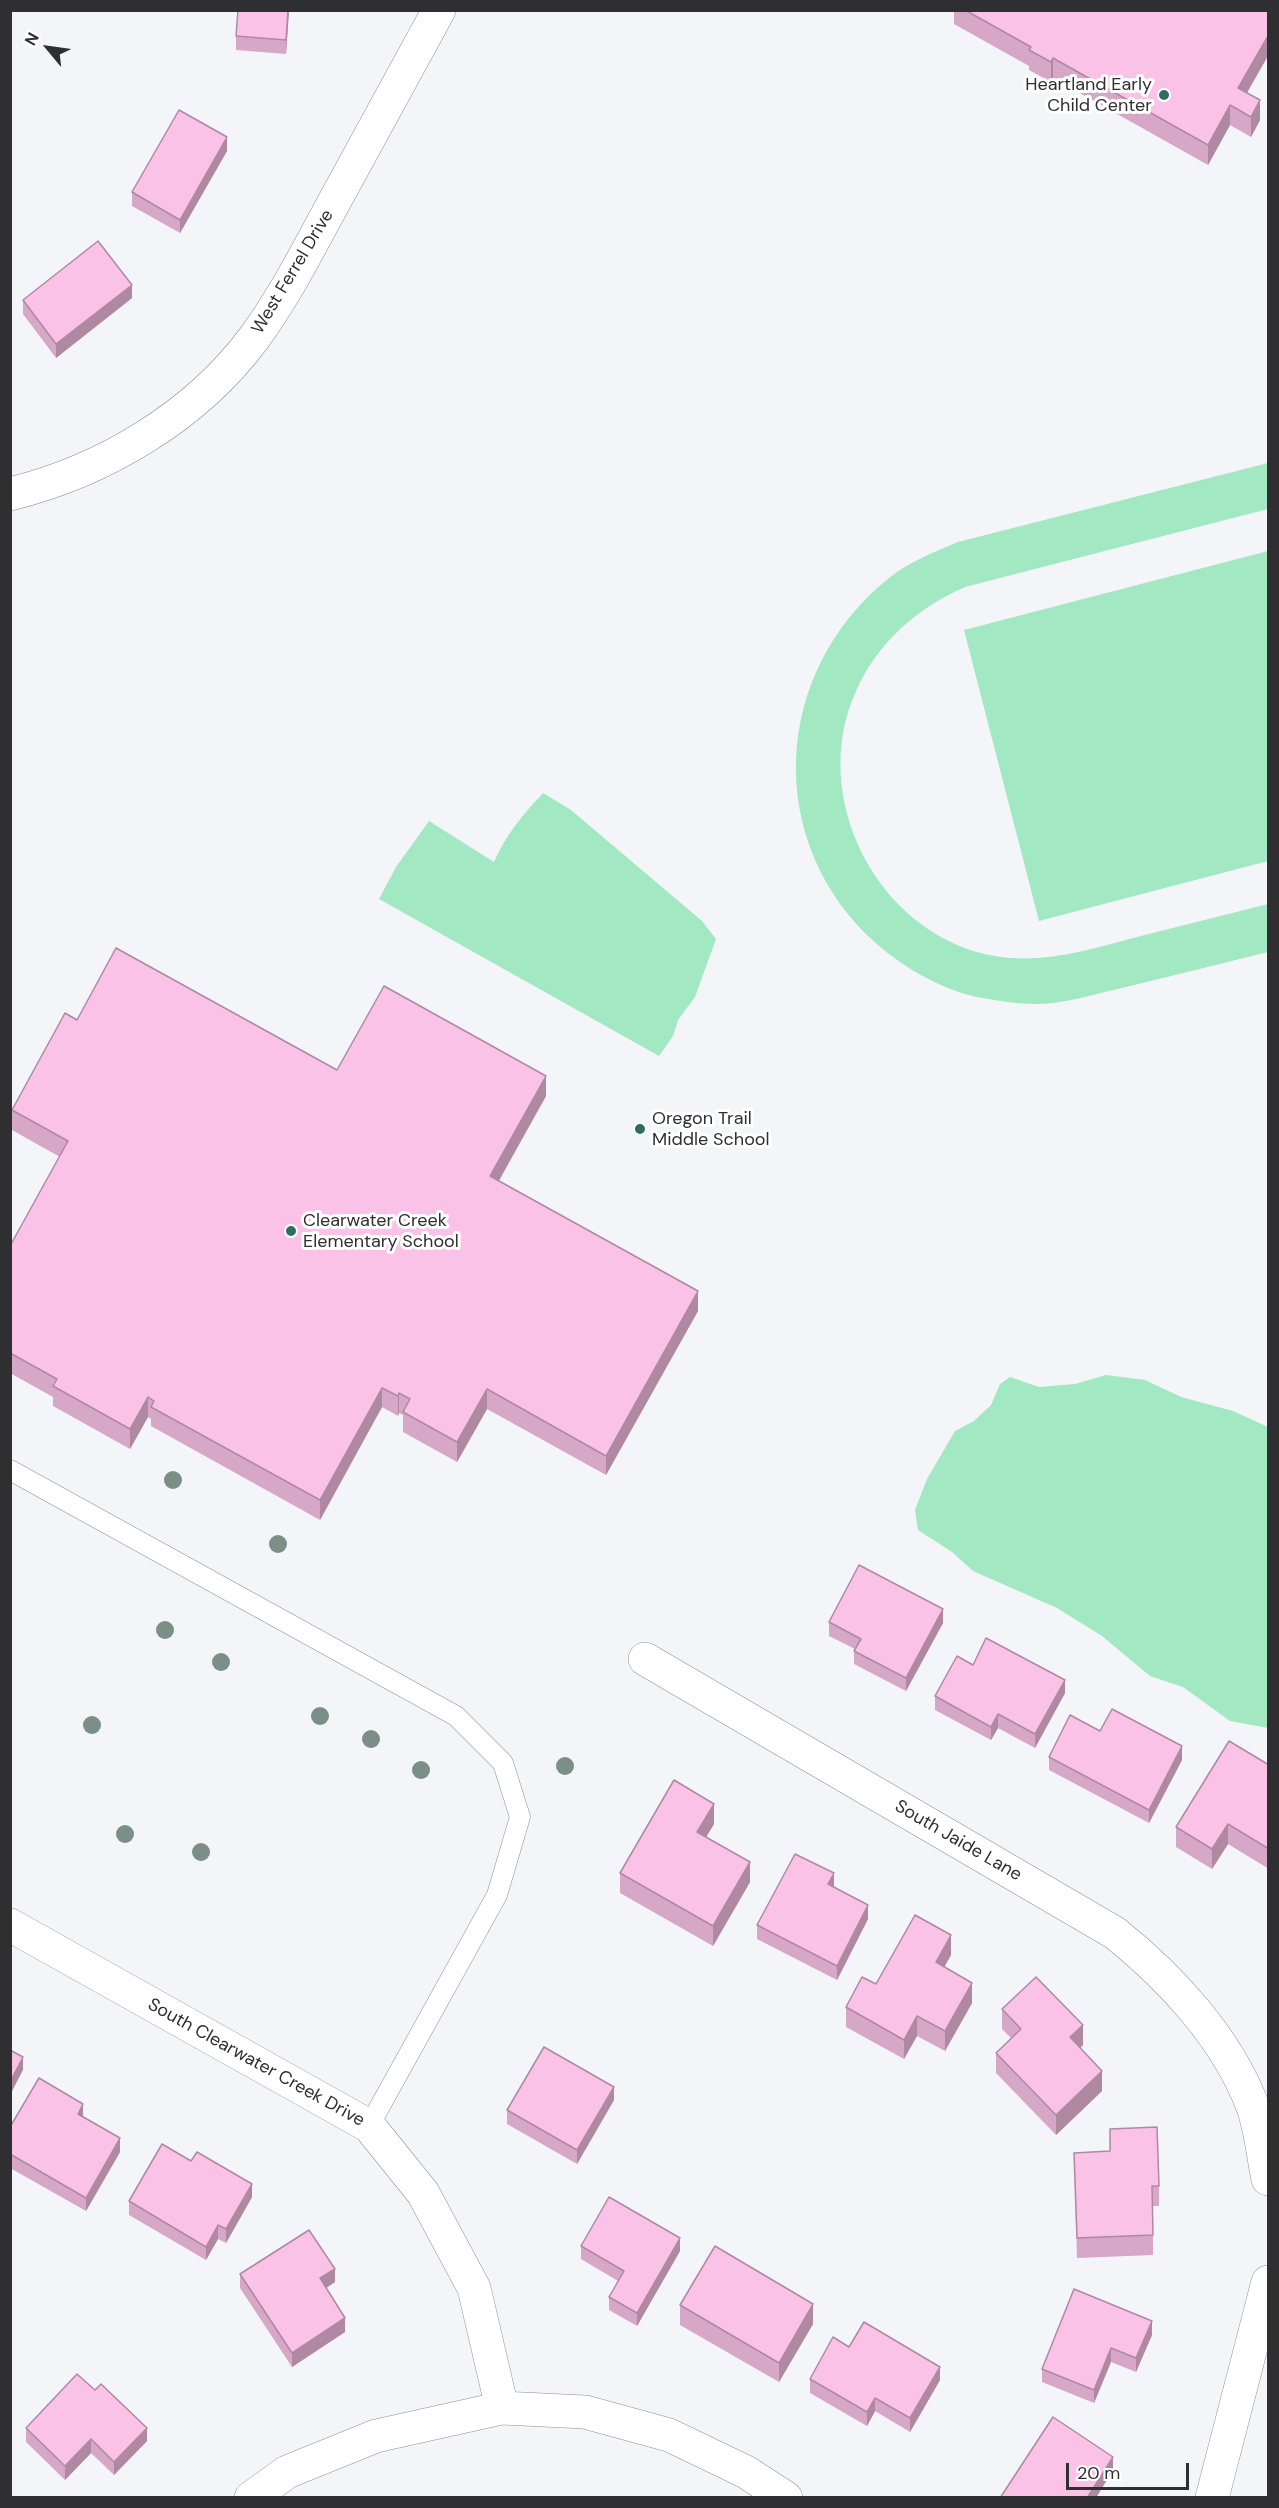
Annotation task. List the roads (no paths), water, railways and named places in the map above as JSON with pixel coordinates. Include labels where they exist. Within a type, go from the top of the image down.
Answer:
[{"type":"street","name":"West Ferrel Drive","points":[[10,494],[44,486],[108,459],[141,440],[206,390],[253,339],[291,280],[439,10]]},
{"type":"street","name":"South Jaide Lane","points":[[645,1659],[1115,1933],[1155,1965],[1202,2021],[1233,2068],[1253,2109],[1269,2179]]},
{"type":"street","name":"South Clearwater Creek Drive","points":[[10,1925],[369,2126],[423,2193],[474,2288],[502,2408]]},
{"type":"street","points":[[1212,2498],[1269,2282]]},
{"type":"street","points":[[251,2498],[287,2472],[376,2436],[502,2408],[585,2412],[669,2435],[746,2472],[786,2498]]},
{"type":"lane","points":[[10,1470],[456,1716],[503,1763],[519,1816],[497,1895],[369,2126]]},
{"type":"place","name":"Heartland Early Child Center","points":[[1164,95]]},
{"type":"place","name":"Oregon Trail Middle School","points":[[640,1129]]},
{"type":"place","name":"Clearwater Creek Elementary School","points":[[291,1231]]}]
